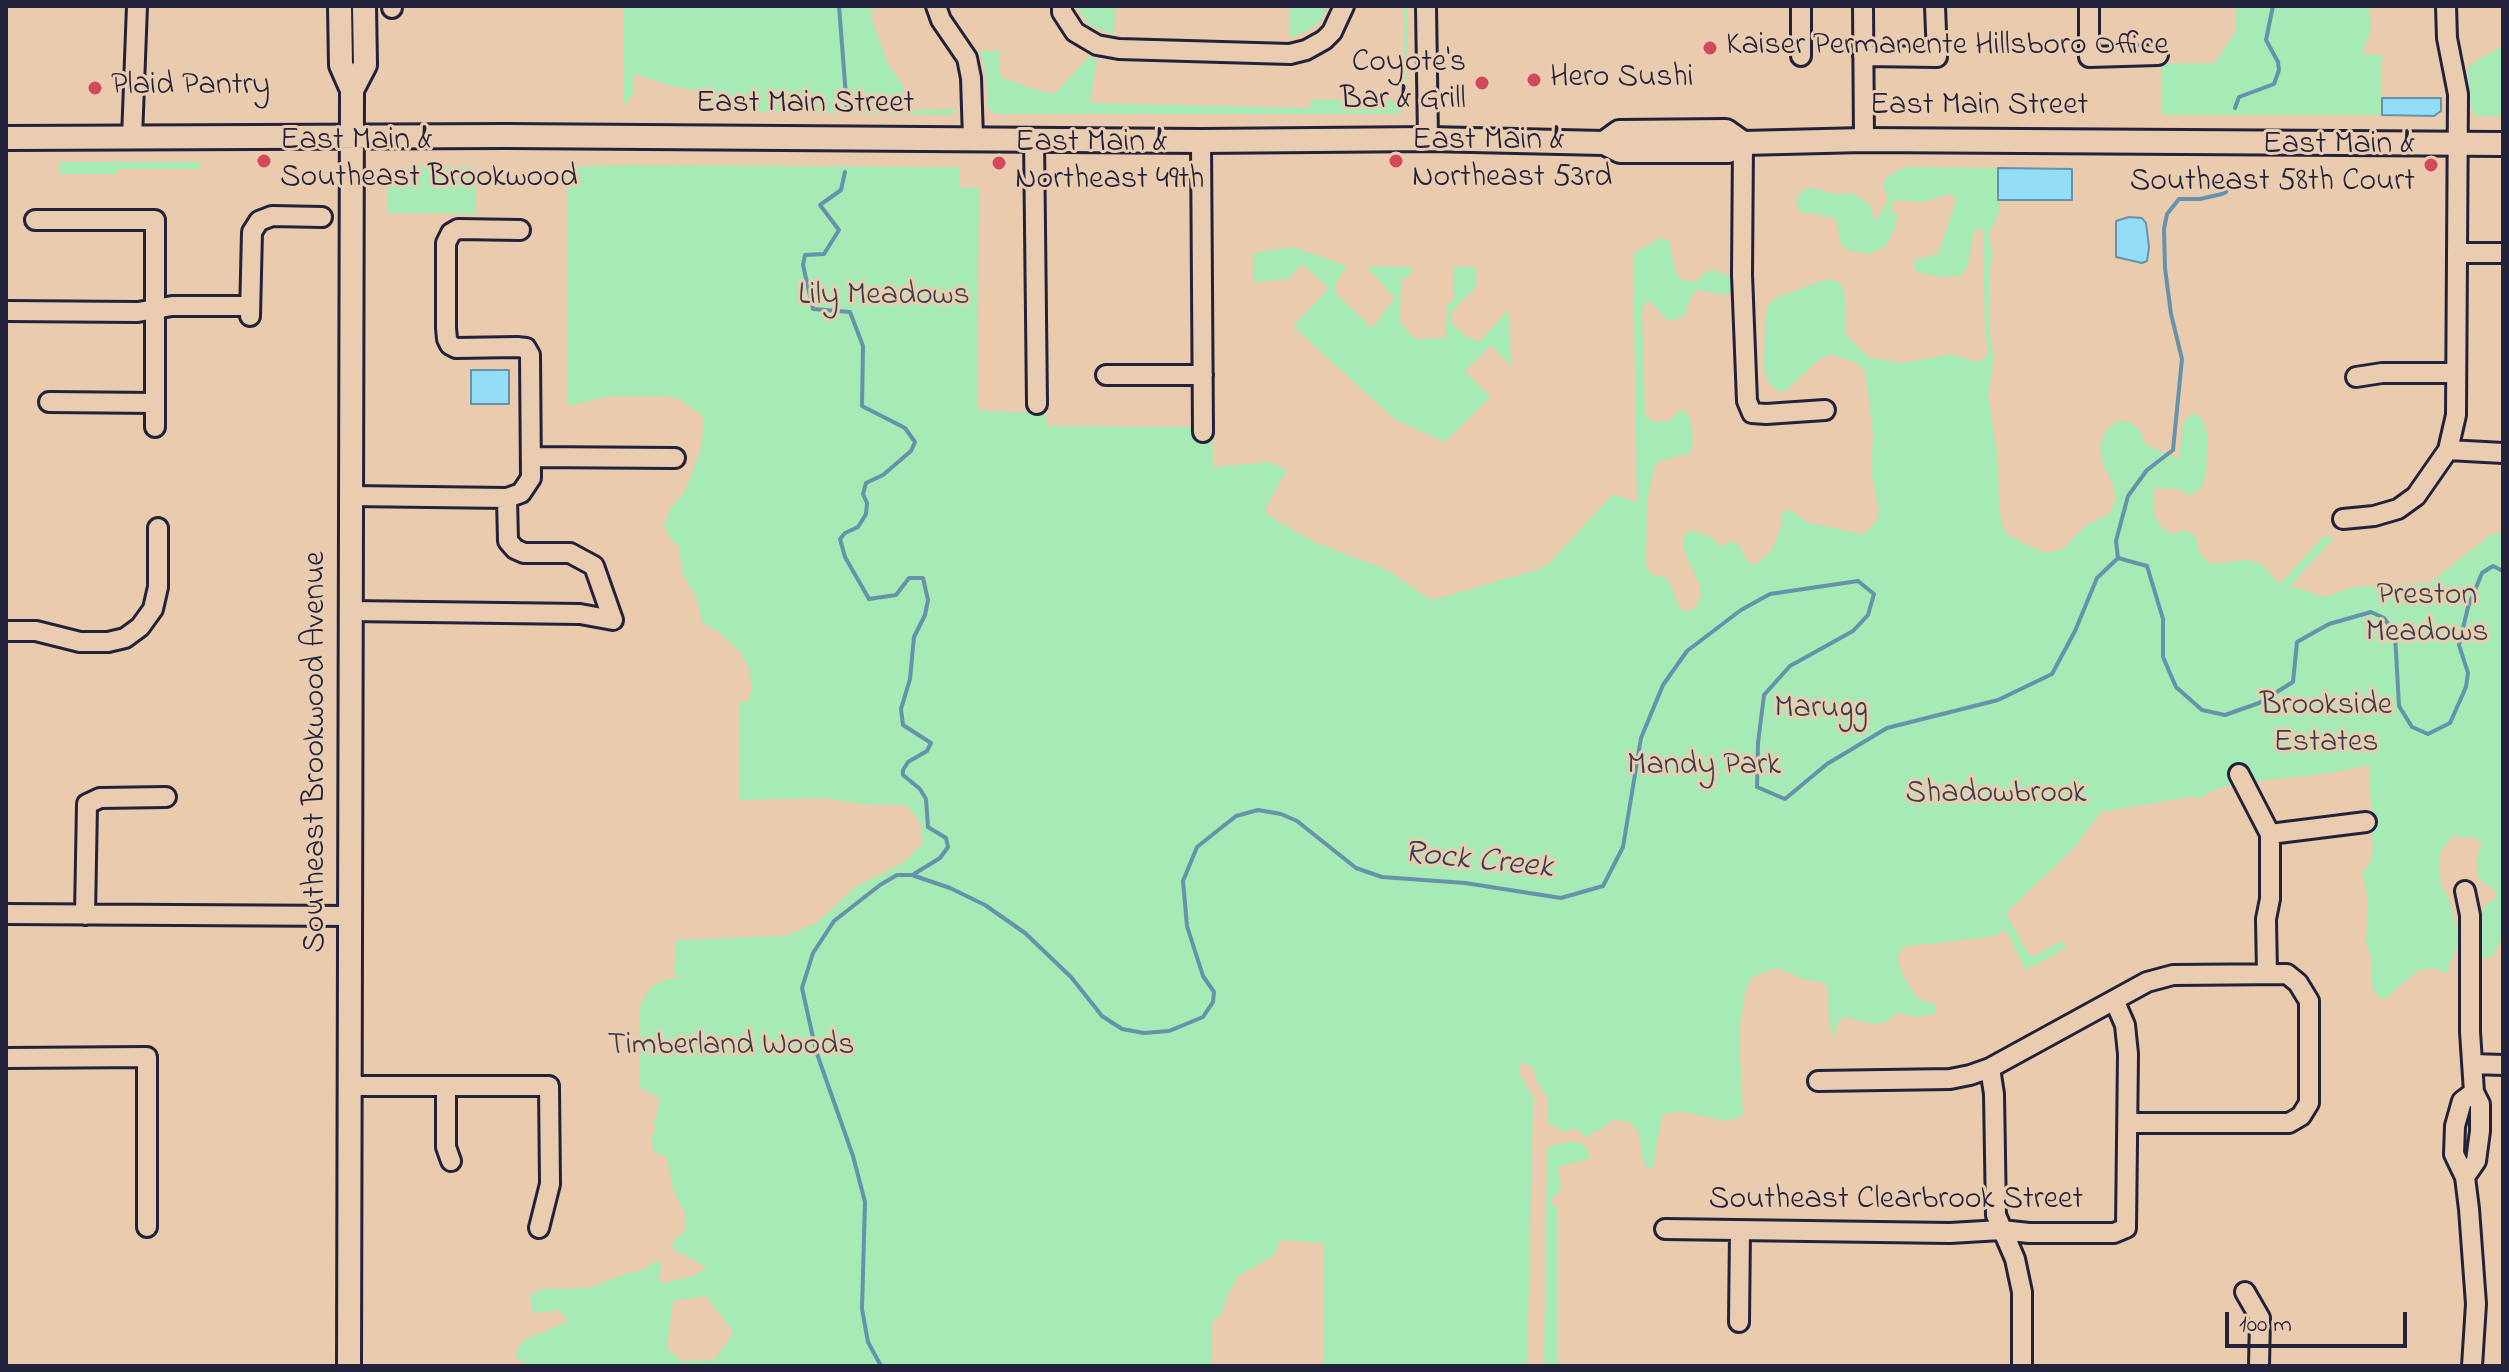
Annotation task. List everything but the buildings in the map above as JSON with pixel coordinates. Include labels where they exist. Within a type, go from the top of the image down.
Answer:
[{"type":"main road","points":[[340,6],[341,65],[352,90]]},
{"type":"main road","points":[[352,90],[365,65],[364,6]]},
{"type":"main road","name":"Southeast Brookwood Avenue","points":[[349,1366],[352,90]]},
{"type":"main road","name":"East Main Street","points":[[6,138],[1428,139],[1604,143],[1619,132],[1726,131],[1743,143],[1864,140],[2503,144]]},
{"type":"street","points":[[132,138],[137,6]]},
{"type":"street","points":[[936,6],[941,20],[967,58],[971,78],[973,138]]},
{"type":"street","points":[[1062,6],[1062,12],[1075,32],[1097,45],[1119,49],[1290,54],[1324,40],[1340,18],[1344,6]]},
{"type":"street","points":[[1426,6],[1428,139]]},
{"type":"street","points":[[1801,6],[1801,56]]},
{"type":"street","points":[[1863,6],[1864,140]]},
{"type":"street","points":[[1863,56],[1937,57],[1935,6]]},
{"type":"street","points":[[2089,6],[2089,57],[2158,55]]},
{"type":"street","points":[[2343,519],[2374,516],[2398,509],[2416,496],[2448,450],[2456,415],[2457,84],[2447,38],[2446,6]]},
{"type":"street","points":[[1034,138],[1037,404]]},
{"type":"street","points":[[1201,141],[1203,432]]},
{"type":"street","points":[[1743,143],[1747,401],[1752,413],[1825,410]]},
{"type":"street","points":[[6,311],[138,312],[172,306],[250,312],[252,232],[259,221],[272,216],[322,217]]},
{"type":"street","points":[[35,220],[155,220],[155,427]]},
{"type":"street","points":[[350,611],[580,614],[613,620],[594,566],[570,553],[524,553],[508,541],[506,529],[514,496],[531,478],[530,355],[526,348],[456,348],[447,339],[446,243],[451,233],[458,229],[520,230]]},
{"type":"street","points":[[2457,253],[2503,253]]},
{"type":"street","points":[[2356,377],[2382,373],[2456,373]]},
{"type":"street","points":[[1106,375],[1203,375]]},
{"type":"street","points":[[49,402],[155,403]]},
{"type":"street","points":[[2448,450],[2503,453]]},
{"type":"street","points":[[532,457],[675,458]]},
{"type":"street","points":[[351,496],[514,496]]},
{"type":"street","points":[[6,631],[36,631],[80,642],[108,642],[125,638],[140,627],[152,611],[158,587],[158,528]]},
{"type":"street","points":[[2239,774],[2270,834],[2267,974]]},
{"type":"street","points":[[85,915],[87,804],[100,798],[166,797]]},
{"type":"street","points":[[2270,834],[2366,822]]},
{"type":"street","points":[[2465,891],[2470,915],[2470,1032],[2474,1092],[2480,1104],[2476,1161],[2465,1177]]},
{"type":"street","points":[[6,914],[350,916]]},
{"type":"street","points":[[1818,1081],[1950,1079],[1990,1068],[2147,982],[2173,975],[2287,974],[2298,983],[2309,1001],[2309,1103],[2301,1116],[2289,1123],[2129,1123],[2125,1025],[2115,1002]]},
{"type":"street","points":[[6,1058],[147,1057],[147,1227]]},
{"type":"street","points":[[2474,1064],[2503,1065]]},
{"type":"street","points":[[1990,1068],[1994,1094],[1995,1197],[2001,1230],[2015,1259],[2022,1292],[2022,1366]]},
{"type":"street","points":[[350,1086],[549,1086],[550,1184],[539,1228]]},
{"type":"street","points":[[446,1086],[446,1147],[451,1161]]},
{"type":"street","points":[[2472,1366],[2476,1304],[2465,1177],[2454,1154],[2455,1126],[2462,1101],[2474,1092]]},
{"type":"street","name":"Southeast Clearbrook Street","points":[[1665,1229],[2114,1233],[2126,1228],[2129,1123]]},
{"type":"street","points":[[1739,1322],[1740,1231]]},
{"type":"street","points":[[2245,1292],[2260,1318],[2259,1366]]},
{"type":"green space","points":[[623,6],[871,6],[872,19],[887,62],[903,86],[903,110],[959,109],[951,115],[717,111],[701,92],[633,73],[634,93],[624,106]]},
{"type":"green space","points":[[1076,6],[1115,6],[1114,35],[1089,25]]},
{"type":"green space","points":[[1290,6],[1327,7],[1322,18],[1311,29],[1290,38]]},
{"type":"green space","points":[[1404,6],[1407,6],[1408,102],[1399,114],[995,114],[988,108],[986,73],[980,51],[999,51],[1000,76],[1054,94],[1089,57],[1097,59],[1090,103],[1310,108],[1311,100],[1403,100]]},
{"type":"green space","points":[[2235,6],[2369,6],[2371,28],[2362,54],[2382,55],[2382,115],[2162,115],[2161,64],[2215,63],[2235,32]]},
{"type":"green space","points":[[2503,48],[2503,116],[2476,116],[2471,110],[2467,68]]},
{"type":"green space","points":[[60,162],[200,162],[200,169],[119,169],[116,174],[60,174]]},
{"type":"green space","points":[[408,166],[476,167],[475,214],[388,213],[388,178],[394,169],[407,169]]},
{"type":"green space","points":[[568,167],[959,167],[959,188],[979,188],[977,410],[1046,414],[1047,426],[1212,427],[1213,467],[1270,462],[1287,470],[1266,507],[1267,515],[1316,543],[1387,570],[1428,598],[1436,599],[1540,569],[1613,494],[1637,502],[1633,253],[1661,238],[1669,241],[1675,271],[1681,280],[1697,282],[1704,273],[1712,270],[1729,276],[1735,286],[1733,291],[1724,295],[1697,290],[1690,298],[1685,315],[1677,319],[1668,321],[1650,301],[1645,302],[1642,313],[1645,416],[1653,422],[1669,421],[1684,410],[1690,419],[1693,437],[1690,453],[1659,461],[1655,465],[1647,501],[1646,564],[1650,574],[1667,578],[1680,609],[1688,612],[1696,607],[1701,596],[1684,551],[1683,538],[1690,530],[1707,535],[1722,547],[1730,541],[1738,544],[1749,563],[1757,564],[1773,549],[1782,513],[1791,510],[1806,522],[1861,534],[1876,521],[1879,510],[1871,472],[1873,435],[1865,371],[1857,363],[1830,354],[1821,358],[1784,392],[1776,390],[1768,382],[1764,369],[1765,319],[1768,306],[1775,298],[1825,280],[1834,280],[1842,286],[1845,298],[1846,335],[1868,357],[1902,363],[1952,354],[1977,362],[1986,358],[1983,230],[1974,230],[1968,265],[1961,276],[1943,277],[1916,272],[1913,260],[1938,254],[1957,197],[1949,194],[1923,202],[1895,200],[1890,209],[1897,214],[1896,226],[1886,246],[1869,254],[1850,251],[1841,245],[1836,220],[1800,212],[1796,201],[1802,191],[1810,187],[1835,194],[1852,193],[1868,203],[1873,212],[1871,216],[1876,220],[1888,200],[1883,183],[1904,167],[1998,168],[1999,211],[1989,234],[1992,255],[1989,277],[1990,333],[1994,360],[1988,394],[1998,460],[2001,521],[2007,535],[2042,552],[2065,547],[2085,526],[2109,514],[2116,500],[2112,481],[2103,466],[2100,448],[2105,431],[2116,422],[2128,421],[2139,429],[2145,444],[2179,459],[2183,423],[2193,412],[2203,420],[2208,437],[2202,487],[2191,496],[2179,489],[2154,488],[2154,515],[2162,528],[2173,534],[2185,530],[2196,537],[2200,553],[2210,564],[2248,560],[2261,564],[2280,584],[2326,534],[2332,540],[2290,586],[2324,597],[2355,587],[2430,583],[2490,535],[2503,532],[2503,936],[2492,957],[2479,955],[2483,910],[2497,897],[2477,873],[2477,854],[2482,845],[2475,837],[2462,838],[2453,834],[2439,855],[2441,885],[2449,899],[2458,934],[2457,946],[2446,973],[2433,968],[2419,970],[2384,1000],[2376,995],[2371,984],[2372,960],[2366,943],[2368,898],[2362,874],[2371,861],[2373,849],[2369,765],[2333,773],[2238,783],[2195,800],[2195,796],[2101,812],[2073,849],[2006,913],[2028,954],[2034,956],[2062,941],[2066,948],[2026,970],[2005,929],[1996,936],[1901,947],[1902,951],[1897,956],[1901,972],[1917,998],[1935,1005],[1936,1013],[1916,1017],[1897,1013],[1886,1022],[1874,1024],[1843,1017],[1838,1022],[1834,1038],[1829,1022],[1828,987],[1822,982],[1803,979],[1777,968],[1752,977],[1745,991],[1739,1033],[1743,1114],[1725,1121],[1680,1111],[1662,1115],[1653,1167],[1647,1168],[1643,1161],[1639,1133],[1630,1122],[1612,1120],[1588,1138],[1574,1127],[1566,1132],[1548,1123],[1548,1098],[1536,1080],[1533,1067],[1521,1062],[1519,1073],[1533,1096],[1527,1366],[1323,1366],[1323,1243],[1281,1240],[1273,1256],[1238,1276],[1220,1316],[1211,1321],[1211,1366],[526,1366],[515,1355],[522,1341],[569,1321],[559,1310],[533,1313],[530,1295],[542,1289],[589,1288],[641,1271],[656,1261],[660,1261],[661,1284],[695,1275],[706,1267],[673,1249],[672,1243],[686,1229],[686,1216],[673,1189],[667,1158],[654,1152],[651,1140],[656,1127],[653,1122],[657,1116],[659,1097],[640,1088],[639,1008],[649,989],[661,981],[682,977],[674,974],[676,940],[785,936],[818,922],[855,887],[904,862],[923,843],[920,823],[907,805],[861,804],[825,798],[740,800],[740,702],[748,701],[752,687],[748,665],[742,653],[702,622],[696,596],[683,575],[678,545],[672,541],[664,526],[669,511],[685,491],[701,449],[702,415],[679,399],[666,396],[609,396],[567,406]],"holes":[[[706,1296],[734,1333],[714,1360],[683,1361],[667,1349],[673,1301]]]},
{"type":"green space","points":[[1293,247],[1347,266],[1335,285],[1335,293],[1372,328],[1395,298],[1366,266],[1412,267],[1411,274],[1401,281],[1400,322],[1415,339],[1446,338],[1447,302],[1453,302],[1454,267],[1475,267],[1477,286],[1452,311],[1451,322],[1464,335],[1479,342],[1509,310],[1511,366],[1491,345],[1465,371],[1490,397],[1445,442],[1394,419],[1293,326],[1329,288],[1302,264],[1288,279],[1254,282],[1253,253]]},
{"type":"green space","points":[[1570,1141],[1585,1145],[1590,1159],[1558,1167],[1561,1189],[1550,1201],[1557,1209],[1557,1366],[1544,1366],[1547,1147]]},
{"type":"water","points":[[2382,98],[2441,98],[2441,111],[2434,116],[2382,115]]},
{"type":"water","points":[[1998,168],[2072,169],[2072,200],[1998,200]]},
{"type":"water","points":[[2129,217],[2142,218],[2146,223],[2149,247],[2147,261],[2142,263],[2116,257],[2116,221]]},
{"type":"water","points":[[471,370],[509,370],[509,404],[471,404]]},
{"type":"waterway","points":[[839,6],[847,109]]},
{"type":"waterway","points":[[2235,108],[2239,97],[2274,84],[2279,70],[2278,62],[2266,40],[2273,6]]},
{"type":"waterway","points":[[845,172],[841,190],[820,205],[839,230],[824,254],[805,255],[803,265],[813,309],[850,312],[863,346],[862,406],[905,428],[915,442],[911,451],[883,475],[866,483],[863,494],[867,503],[866,514],[858,527],[840,539],[845,557],[869,599],[896,595],[909,578],[923,578],[928,600],[925,615],[914,637],[910,679],[901,709],[903,725],[931,743],[927,751],[908,762],[903,775],[920,789],[926,799],[928,827],[946,838],[948,847],[940,858],[914,874]]},
{"type":"waterway","points":[[2118,558],[2116,541],[2128,496],[2147,470],[2173,450],[2182,359],[2171,314],[2165,268],[2164,229],[2167,214],[2179,199],[2200,199],[2222,194],[2229,185]]},
{"type":"waterway","name":"Rock Creek","points":[[2118,558],[2147,566],[2163,619],[2163,657],[2176,687],[2202,710],[2225,715],[2259,703],[2293,682],[2297,642],[2329,624],[2371,612],[2384,618],[2395,634],[2399,706],[2412,727],[2428,734],[2450,723],[2466,687],[2468,673],[2459,645],[2468,607],[2482,573],[2493,566],[2503,571]]},
{"type":"waterway","name":"Rock Creek","points":[[881,1366],[868,1342],[862,1309],[865,1202],[853,1156],[816,1051],[802,988],[813,953],[834,921],[880,885],[897,875],[912,875],[950,888],[985,905],[1025,933],[1071,977],[1102,1016],[1122,1029],[1144,1033],[1169,1031],[1203,1017],[1213,1002],[1214,992],[1203,976],[1187,926],[1183,881],[1197,847],[1236,816],[1258,810],[1281,814],[1297,821],[1356,868],[1382,877],[1465,883],[1561,898],[1603,886],[1623,847],[1641,738],[1663,685],[1687,651],[1741,610],[1770,594],[1858,581],[1874,594],[1868,615],[1853,631],[1790,666],[1764,695],[1757,787],[1785,799],[1827,764],[1887,728],[1998,700],[2052,674],[2075,631],[2097,578],[2118,558]]},
{"type":"place","name":"Kaiser Permanente Hillsboro Office","points":[[1710,48]]},
{"type":"place","name":"Hero Sushi","points":[[1534,80]]},
{"type":"place","name":"Coyote's Bar & Grill","points":[[1482,83]]},
{"type":"place","name":"Plaid Pantry","points":[[95,88]]},
{"type":"place","name":"East Main & Southeast Brookwood","points":[[264,161]]},
{"type":"place","name":"East Main & Northeast 53rd","points":[[1396,161]]},
{"type":"place","name":"East Main & Northeast 49th","points":[[999,163]]},
{"type":"place","name":"East Main & Southeast 58th Court","points":[[2431,165]]},
{"type":"park label","name":"Lily Meadows","points":[[884,298]]},
{"type":"park label","name":"Preston Meadows","points":[[2427,616]]},
{"type":"park label","name":"Marugg","points":[[1821,711]]},
{"type":"park label","name":"Brookside Estates","points":[[2326,726]]},
{"type":"park label","name":"Mandy Park","points":[[1704,768]]},
{"type":"park label","name":"Shadowbrook","points":[[1996,796]]},
{"type":"park label","name":"Timberland Woods","points":[[731,1048]]}]
